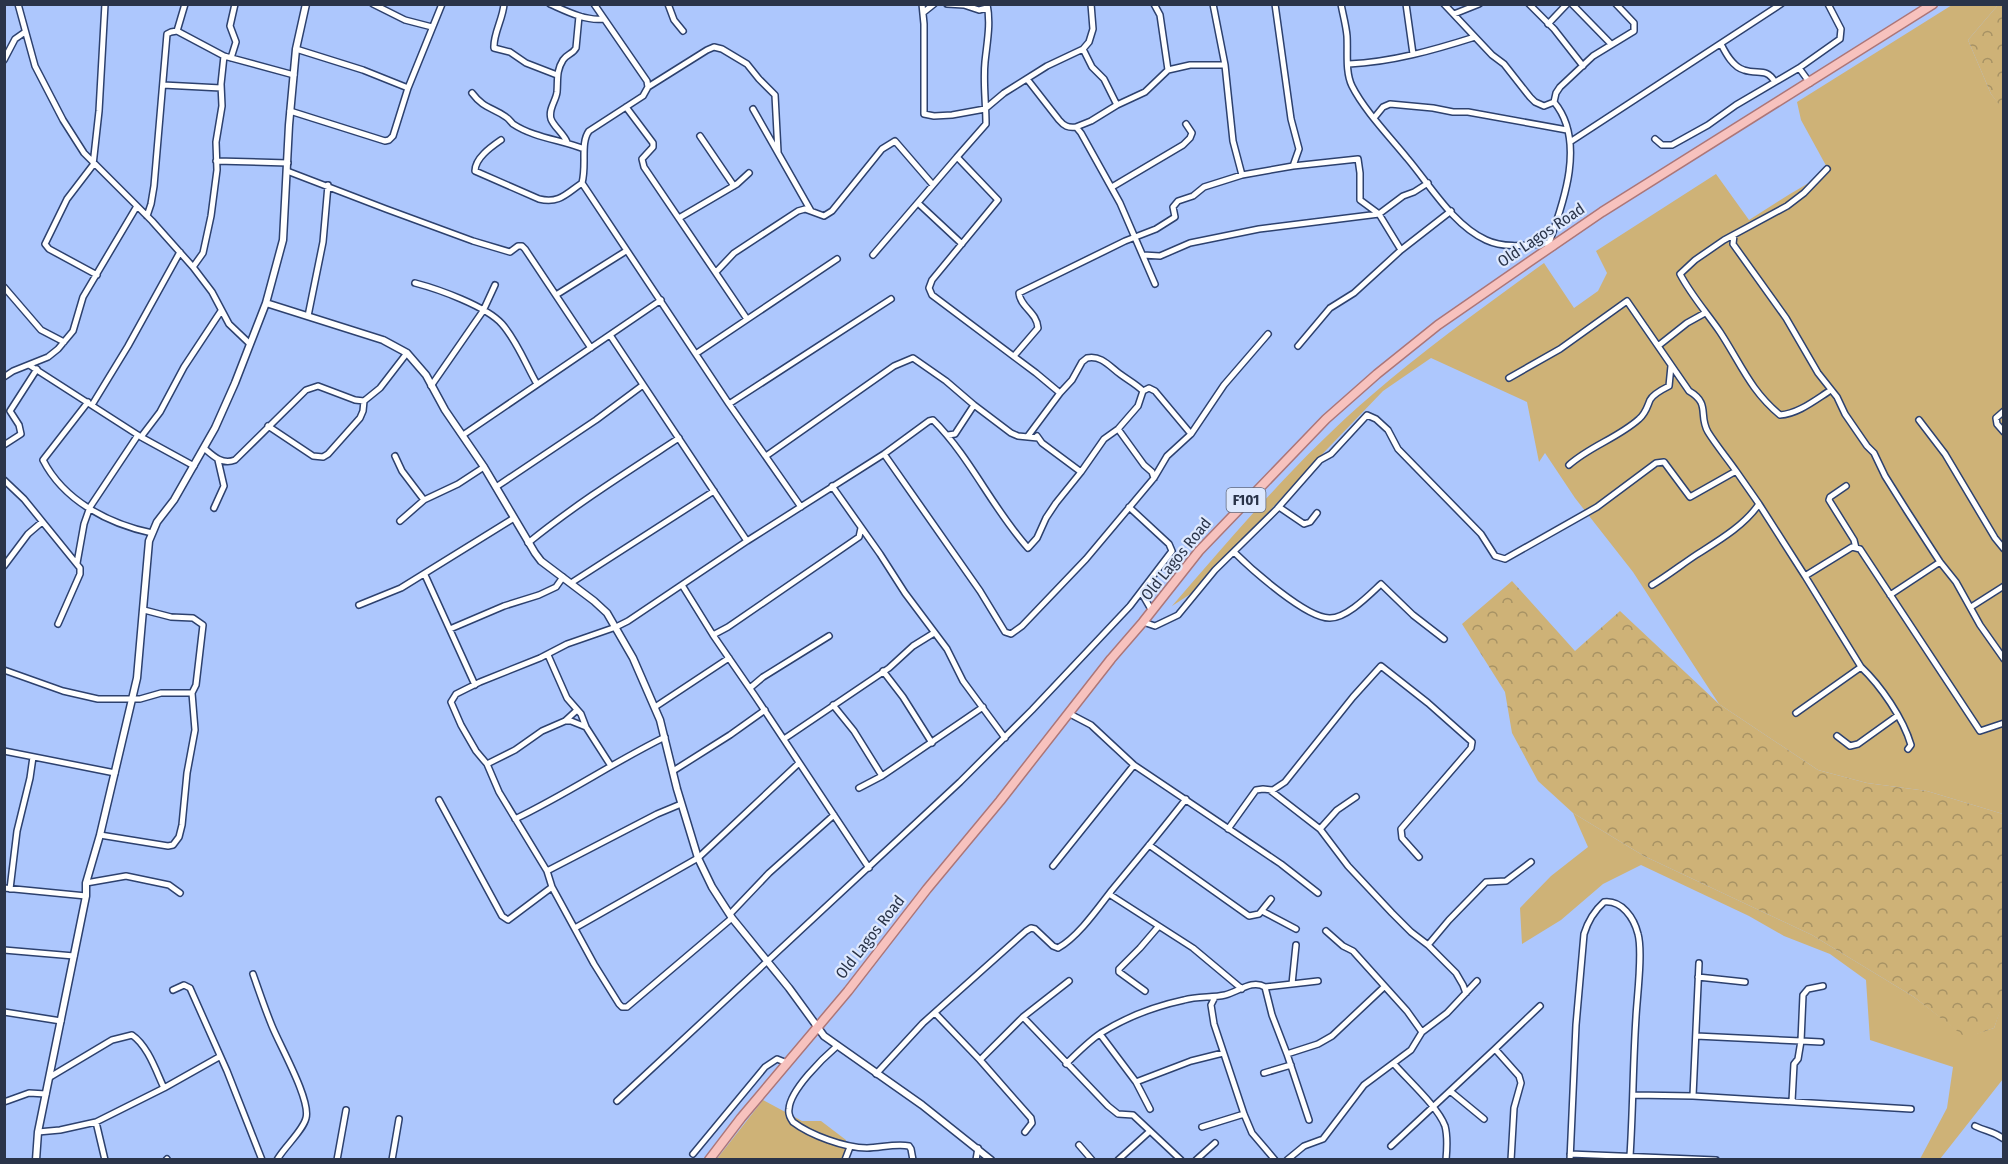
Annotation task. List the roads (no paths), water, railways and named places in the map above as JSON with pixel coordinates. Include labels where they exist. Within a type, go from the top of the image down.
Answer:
[{"type":"main road","name":"Old Lagos Road","points":[[709,1160],[1199,551],[1326,419],[1438,325],[1551,245],[1933,4]]},
{"type":"street","points":[[18,4],[30,53],[42,82],[74,138],[93,165],[147,216],[193,267],[212,292],[220,311],[235,331],[250,344]]},
{"type":"street","points":[[97,275],[49,249],[45,244],[67,199],[93,165],[100,101],[105,4]]},
{"type":"street","points":[[177,31],[185,4]]},
{"type":"street","points":[[193,267],[203,253],[208,233],[217,170],[216,142],[222,102],[221,88],[227,57],[236,42],[230,26],[235,4]]},
{"type":"street","points":[[36,1160],[38,1132],[86,896],[86,883],[133,700],[144,610],[147,556],[152,533],[204,448],[235,383],[266,303],[283,240],[296,49],[306,4]]},
{"type":"street","points":[[373,4],[405,20],[432,27]]},
{"type":"street","points":[[290,111],[385,141],[389,140],[393,136],[408,88],[442,4]]},
{"type":"street","points":[[504,4],[494,48],[510,52],[526,63],[557,75]]},
{"type":"street","points":[[550,4],[579,16],[603,19]]},
{"type":"street","points":[[594,4],[647,81],[648,87]]},
{"type":"street","points":[[668,4],[674,20],[683,31]]},
{"type":"street","points":[[922,4],[924,12],[922,17],[924,24],[924,114],[934,116],[985,109],[994,100],[1047,66],[1083,49],[1089,42],[1093,29],[1091,4]]},
{"type":"street","points":[[924,12],[934,4]]},
{"type":"street","points":[[873,255],[986,124],[985,60],[989,25],[987,6],[980,10],[964,5],[947,4]]},
{"type":"street","points":[[1154,4],[1160,15],[1168,70]]},
{"type":"street","points":[[1213,4],[1225,65],[1233,141],[1242,175]]},
{"type":"street","points":[[1275,4],[1291,119],[1299,149],[1293,166]]},
{"type":"street","points":[[1341,4],[1352,86],[1374,118],[1451,211],[1484,239],[1496,244],[1511,246],[1551,245],[1567,187],[1570,159],[1567,130],[1558,106],[1554,102]]},
{"type":"street","points":[[1406,4],[1413,54]]},
{"type":"street","points":[[1444,4],[1475,38],[1504,64],[1535,102],[1545,106],[1554,102]]},
{"type":"street","points":[[1454,14],[1479,4]]},
{"type":"street","points":[[1529,4],[1583,66]]},
{"type":"street","points":[[1548,24],[1567,4]]},
{"type":"street","points":[[1572,4],[1611,44]]},
{"type":"street","points":[[1554,102],[1556,93],[1583,66],[1611,44],[1634,31],[1635,23],[1616,4]]},
{"type":"street","points":[[1655,139],[1662,145],[1672,145],[1799,68],[1840,39],[1841,29],[1828,4]]},
{"type":"street","points":[[1570,142],[1779,5]]},
{"type":"street","points":[[567,142],[550,116],[557,91],[557,75],[564,58],[576,51],[579,16]]},
{"type":"street","points":[[147,216],[154,186],[166,39],[171,32],[177,31],[227,57],[294,75]]},
{"type":"street","points":[[4,60],[15,39],[25,32]]},
{"type":"street","points":[[1349,64],[1376,63],[1475,38]]},
{"type":"street","points":[[1721,44],[1739,68],[1745,71],[1767,73],[1775,82]]},
{"type":"street","points":[[501,140],[483,156],[475,166],[475,171],[538,199],[549,202],[557,201],[582,183],[586,165],[585,136],[589,131],[643,96],[648,87],[714,47],[722,49],[747,64],[775,94],[778,152]]},
{"type":"street","points":[[296,49],[363,70],[408,88]]},
{"type":"street","points":[[1083,49],[1092,67],[1104,79],[1117,105]]},
{"type":"street","points":[[1027,79],[1063,125],[1070,128],[1091,121],[1117,105],[1145,93],[1168,70],[1206,63],[1225,65]]},
{"type":"street","points":[[1799,68],[1810,83]]},
{"type":"street","points":[[163,85],[221,88]]},
{"type":"street","points":[[472,93],[483,106],[506,117],[514,124],[584,149]]},
{"type":"street","points":[[1374,118],[1383,107],[1390,104],[1402,104],[1468,112],[1567,130]]},
{"type":"street","points":[[626,107],[653,143],[653,147],[642,162],[747,319]]},
{"type":"street","points":[[753,109],[811,211]]},
{"type":"street","points":[[1112,188],[1183,145],[1192,133],[1186,124]]},
{"type":"street","points":[[1076,127],[1112,188],[1155,285]]},
{"type":"street","points":[[700,136],[734,186]]},
{"type":"street","points":[[716,272],[734,253],[798,211],[804,209],[824,216],[832,211],[882,149],[896,141],[933,185]]},
{"type":"street","points":[[957,157],[998,200],[932,280],[929,288],[932,295],[1059,393]]},
{"type":"street","points":[[1014,357],[1038,328],[1034,314],[1022,302],[1019,293],[1156,229],[1175,217],[1173,207],[1178,201],[1193,196],[1204,187],[1242,175],[1293,166],[1358,159],[1360,200],[1380,214],[1401,250]]},
{"type":"street","points":[[216,161],[288,163]]},
{"type":"street","points":[[1827,170],[1787,206],[1734,235],[1695,260],[1680,274],[1719,330],[1749,383],[1765,403],[1780,415],[1789,415],[1798,411],[1830,390]]},
{"type":"street","points":[[287,171],[472,241],[510,252],[522,246],[591,348]]},
{"type":"street","points":[[679,218],[734,186],[749,173]]},
{"type":"street","points":[[582,183],[729,404],[801,507]]},
{"type":"street","points":[[1143,255],[1160,256],[1185,244],[1259,229],[1380,214],[1403,196],[1428,183]]},
{"type":"street","points":[[308,316],[323,242],[328,185]]},
{"type":"street","points":[[918,203],[962,244]]},
{"type":"street","points":[[4,377],[48,357],[73,331],[83,297],[137,206]]},
{"type":"street","points":[[1298,346],[1330,308],[1354,292],[1401,250],[1451,211]]},
{"type":"street","points":[[1734,235],[1733,244],[1786,318],[1818,372],[1858,434],[1874,453],[1885,476],[2004,659]]},
{"type":"street","points":[[555,294],[626,251]]},
{"type":"street","points":[[152,533],[127,528],[76,501],[48,470],[43,460],[90,404],[128,346],[180,252]]},
{"type":"street","points":[[697,353],[837,259]]},
{"type":"street","points":[[415,283],[433,288],[493,316],[507,331],[537,384]]},
{"type":"street","points":[[431,386],[483,311],[495,285]]},
{"type":"street","points":[[4,287],[7,295],[41,330],[64,342]]},
{"type":"street","points":[[729,404],[891,299]]},
{"type":"street","points":[[463,435],[661,300]]},
{"type":"street","points":[[1509,378],[1560,349],[1627,301],[1689,392],[1696,396],[1704,407],[1704,421],[1708,432],[1806,576],[1861,667],[1880,686],[1908,737],[1911,745],[1908,749]]},
{"type":"street","points":[[266,303],[383,340],[407,353],[426,375],[541,561],[594,601],[607,613],[616,627],[655,707],[698,858],[712,887],[731,916],[824,1036],[992,1160]]},
{"type":"street","points":[[77,563],[90,507],[139,436],[160,412],[184,368],[220,311]]},
{"type":"street","points":[[1658,346],[1687,323],[1706,313]]},
{"type":"street","points":[[884,454],[980,591],[1005,632],[1011,634],[1022,626],[1086,559],[1154,478],[1167,456],[1191,434],[1224,386],[1268,334]]},
{"type":"street","points":[[610,335],[747,540]]},
{"type":"street","points":[[204,448],[218,460],[230,462],[235,460],[306,390],[313,387],[318,386],[363,401],[380,388],[407,353]]},
{"type":"street","points":[[1028,436],[1087,358],[1092,357],[1106,363],[1143,392]]},
{"type":"street","points":[[766,456],[894,366],[913,358],[1018,436],[1038,438],[1081,472]]},
{"type":"street","points":[[29,365],[139,436],[194,466]]},
{"type":"street","points":[[1569,465],[1639,419],[1646,412],[1651,398],[1669,386],[1671,366]]},
{"type":"street","points":[[4,445],[21,434],[19,425],[10,411],[37,369]]},
{"type":"street","points":[[496,487],[596,420],[643,385]]},
{"type":"street","points":[[834,815],[769,873],[731,916],[627,1007],[622,1007],[552,887],[547,871],[499,792],[487,764],[466,734],[451,702],[456,694],[587,636],[616,627],[933,420],[967,460],[1005,520],[1028,548],[1037,538],[1056,503],[1104,440],[1118,429],[1138,406],[1143,392],[1149,388],[1155,391],[1191,434]]},
{"type":"street","points":[[268,426],[313,456],[323,457],[360,418],[363,401]]},
{"type":"street","points":[[948,435],[955,434],[974,405]]},
{"type":"street","points":[[2004,411],[1996,418],[1997,424],[2004,432]]},
{"type":"street","points":[[1143,622],[1155,626],[1178,615],[1215,570],[1279,507],[1320,460],[1331,454],[1367,416],[1376,419],[1388,430],[1398,449],[1481,534],[1495,556],[1505,558],[1597,507],[1656,463],[1664,462],[1690,497],[1736,471]]},
{"type":"street","points":[[1919,420],[1945,454],[1995,538],[2004,549]]},
{"type":"street","points":[[1035,428],[1038,438]]},
{"type":"street","points":[[1118,429],[1144,465],[1152,472],[1154,478]]},
{"type":"street","points":[[528,543],[596,492],[678,438]]},
{"type":"street","points":[[395,456],[402,471],[424,500]]},
{"type":"street","points":[[214,508],[224,486],[218,460]]},
{"type":"street","points":[[400,521],[424,500],[458,484],[484,467]]},
{"type":"street","points":[[4,480],[80,568],[80,574],[58,624]]},
{"type":"street","points":[[832,486],[947,649],[971,692],[1005,738]]},
{"type":"street","points":[[1846,486],[1829,500],[1854,540],[1856,548]]},
{"type":"street","points":[[571,583],[714,491]]},
{"type":"street","points":[[1652,585],[1735,528],[1749,517],[1759,504]]},
{"type":"street","points":[[617,1101],[869,868],[1005,738],[1130,606],[1172,551],[1169,544],[1129,507]]},
{"type":"street","points":[[1279,507],[1304,524],[1310,522],[1317,513]]},
{"type":"street","points":[[359,605],[401,588],[514,518]]},
{"type":"street","points":[[4,566],[28,534],[42,522]]},
{"type":"street","points":[[859,537],[861,528]]},
{"type":"street","points":[[713,635],[859,537],[868,538]]},
{"type":"street","points":[[1806,576],[1852,547],[1860,549],[1980,731],[2004,723]]},
{"type":"street","points":[[1234,552],[1255,573],[1301,606],[1328,618],[1348,611],[1381,584],[1413,615],[1444,639]]},
{"type":"street","points":[[71,556],[79,554]]},
{"type":"street","points":[[1890,594],[1940,562]]},
{"type":"street","points":[[425,574],[476,685]]},
{"type":"street","points":[[450,629],[504,606],[539,595],[556,587],[563,577]]},
{"type":"street","points":[[681,585],[869,868]]},
{"type":"street","points":[[1971,607],[2004,586]]},
{"type":"street","points":[[1141,592],[1152,611]]},
{"type":"street","points":[[100,835],[168,846],[173,845],[179,837],[195,730],[192,693],[196,685],[203,625],[193,618],[171,617],[144,610]]},
{"type":"street","points":[[784,739],[934,633]]},
{"type":"street","points":[[750,688],[763,677],[829,636]]},
{"type":"street","points":[[548,655],[567,698],[583,719],[611,766]]},
{"type":"street","points":[[655,707],[729,658]]},
{"type":"street","points":[[1228,829],[1253,794],[1259,789],[1270,790],[1281,786],[1291,776],[1353,697],[1378,668],[1383,667],[1471,740],[1473,745],[1401,829],[1402,838],[1419,857]]},
{"type":"street","points":[[1796,712],[1861,667]]},
{"type":"street","points":[[4,670],[45,686],[99,699],[133,700],[161,693],[192,693]]},
{"type":"street","points":[[883,671],[903,697],[932,743]]},
{"type":"street","points":[[833,705],[854,731],[882,776]]},
{"type":"street","points":[[859,788],[882,776],[983,707]]},
{"type":"street","points":[[487,764],[515,750],[542,731],[565,721],[577,710]]},
{"type":"street","points":[[673,771],[765,710]]},
{"type":"street","points":[[1070,714],[1091,724],[1134,765],[1281,864],[1318,893]]},
{"type":"street","points":[[1837,736],[1850,746],[1858,744],[1897,716]]},
{"type":"street","points":[[565,721],[586,727]]},
{"type":"street","points":[[515,819],[553,801],[665,737]]},
{"type":"street","points":[[4,751],[115,773]]},
{"type":"street","points":[[33,757],[7,889],[86,896]]},
{"type":"street","points":[[575,928],[698,858],[800,763]]},
{"type":"street","points":[[1053,866],[1134,765]]},
{"type":"street","points":[[1270,790],[1320,829],[1348,866],[1411,932],[1428,945],[1456,973],[1466,993]]},
{"type":"street","points":[[1320,829],[1337,810],[1356,797]]},
{"type":"street","points":[[439,800],[502,916],[508,920],[552,887]]},
{"type":"street","points":[[876,1074],[935,1013],[1031,928],[1058,948],[1080,929],[1186,800]]},
{"type":"street","points":[[547,871],[681,804]]},
{"type":"street","points":[[1149,846],[1249,916],[1254,917],[1262,911],[1271,899]]},
{"type":"street","points":[[1428,945],[1486,882],[1506,881],[1531,862]]},
{"type":"street","points":[[86,883],[126,876],[169,885],[180,894]]},
{"type":"street","points":[[1109,894],[1193,948],[1242,989]]},
{"type":"street","points":[[1630,1156],[1639,937],[1628,913],[1621,906],[1604,902],[1588,921],[1584,934],[1576,1025],[1570,1157],[1630,1156],[1716,1160]]},
{"type":"street","points":[[1262,911],[1296,929]]},
{"type":"street","points":[[1145,991],[1119,972],[1119,969],[1158,927]]},
{"type":"street","points":[[1326,931],[1343,946],[1353,951],[1407,1011],[1422,1032]]},
{"type":"street","points":[[1292,984],[1296,945]]},
{"type":"street","points":[[4,950],[74,956]]},
{"type":"street","points":[[1693,1096],[1699,963]]},
{"type":"street","points":[[253,974],[307,1110],[304,1124],[277,1160]]},
{"type":"street","points":[[1698,977],[1744,982]]},
{"type":"street","points":[[980,1060],[1023,1017],[1069,981]]},
{"type":"street","points":[[1066,1064],[1100,1034],[1124,1021],[1183,1000],[1215,997],[1254,984],[1265,987],[1318,981]]},
{"type":"street","points":[[1287,1160],[1304,1146],[1323,1140],[1364,1085],[1411,1050],[1422,1032],[1447,1013],[1478,981]]},
{"type":"street","points":[[173,990],[184,985],[190,988],[212,1035],[262,1160]]},
{"type":"street","points":[[1792,1101],[1794,1064],[1798,1059],[1801,1041],[1803,995],[1808,989],[1823,986]]},
{"type":"street","points":[[1265,987],[1272,1015],[1309,1120]]},
{"type":"street","points":[[1287,1054],[1318,1044],[1332,1036],[1384,987]]},
{"type":"street","points":[[1215,997],[1211,1005],[1212,1013],[1244,1114],[1255,1138],[1275,1160]]},
{"type":"street","points":[[1391,1146],[1539,1006]]},
{"type":"street","points":[[4,1012],[61,1021]]},
{"type":"street","points":[[935,1013],[1033,1121],[1025,1131]]},
{"type":"street","points":[[1023,1017],[1066,1064],[1118,1114],[1133,1115],[1181,1160]]},
{"type":"street","points":[[1100,1034],[1136,1082],[1150,1109]]},
{"type":"street","points":[[50,1077],[112,1040],[132,1035],[143,1047],[165,1088]]},
{"type":"street","points":[[1696,1036],[1821,1042]]},
{"type":"street","points":[[837,1046],[814,1065],[788,1108],[789,1117],[799,1127],[850,1147],[904,1145],[911,1149],[913,1160]]},
{"type":"street","points":[[1495,1049],[1519,1076],[1521,1083],[1514,1107],[1511,1160]]},
{"type":"street","points":[[1136,1082],[1191,1061],[1223,1053]]},
{"type":"street","points":[[38,1132],[96,1122],[165,1088],[219,1057]]},
{"type":"street","points":[[693,1154],[771,1061],[777,1059],[788,1064]]},
{"type":"street","points":[[1394,1064],[1438,1112],[1445,1127],[1446,1160]]},
{"type":"street","points":[[1264,1073],[1291,1065]]},
{"type":"street","points":[[1450,1091],[1484,1119]]},
{"type":"street","points":[[4,1102],[29,1094],[46,1094]]},
{"type":"street","points":[[1634,1095],[1792,1101],[1911,1109]]},
{"type":"street","points":[[337,1160],[346,1110]]},
{"type":"street","points":[[1202,1127],[1244,1114]]},
{"type":"street","points":[[392,1160],[399,1119]]},
{"type":"street","points":[[96,1122],[105,1160]]},
{"type":"street","points":[[1975,1126],[1983,1130],[1992,1130],[2004,1139]]},
{"type":"street","points":[[1118,1160],[1150,1131]]},
{"type":"street","points":[[1196,1160],[1215,1143]]},
{"type":"street","points":[[1079,1145],[1092,1160]]},
{"type":"street","points":[[844,1160],[850,1147]]},
{"type":"street","points":[[976,1160],[978,1148]]}]
